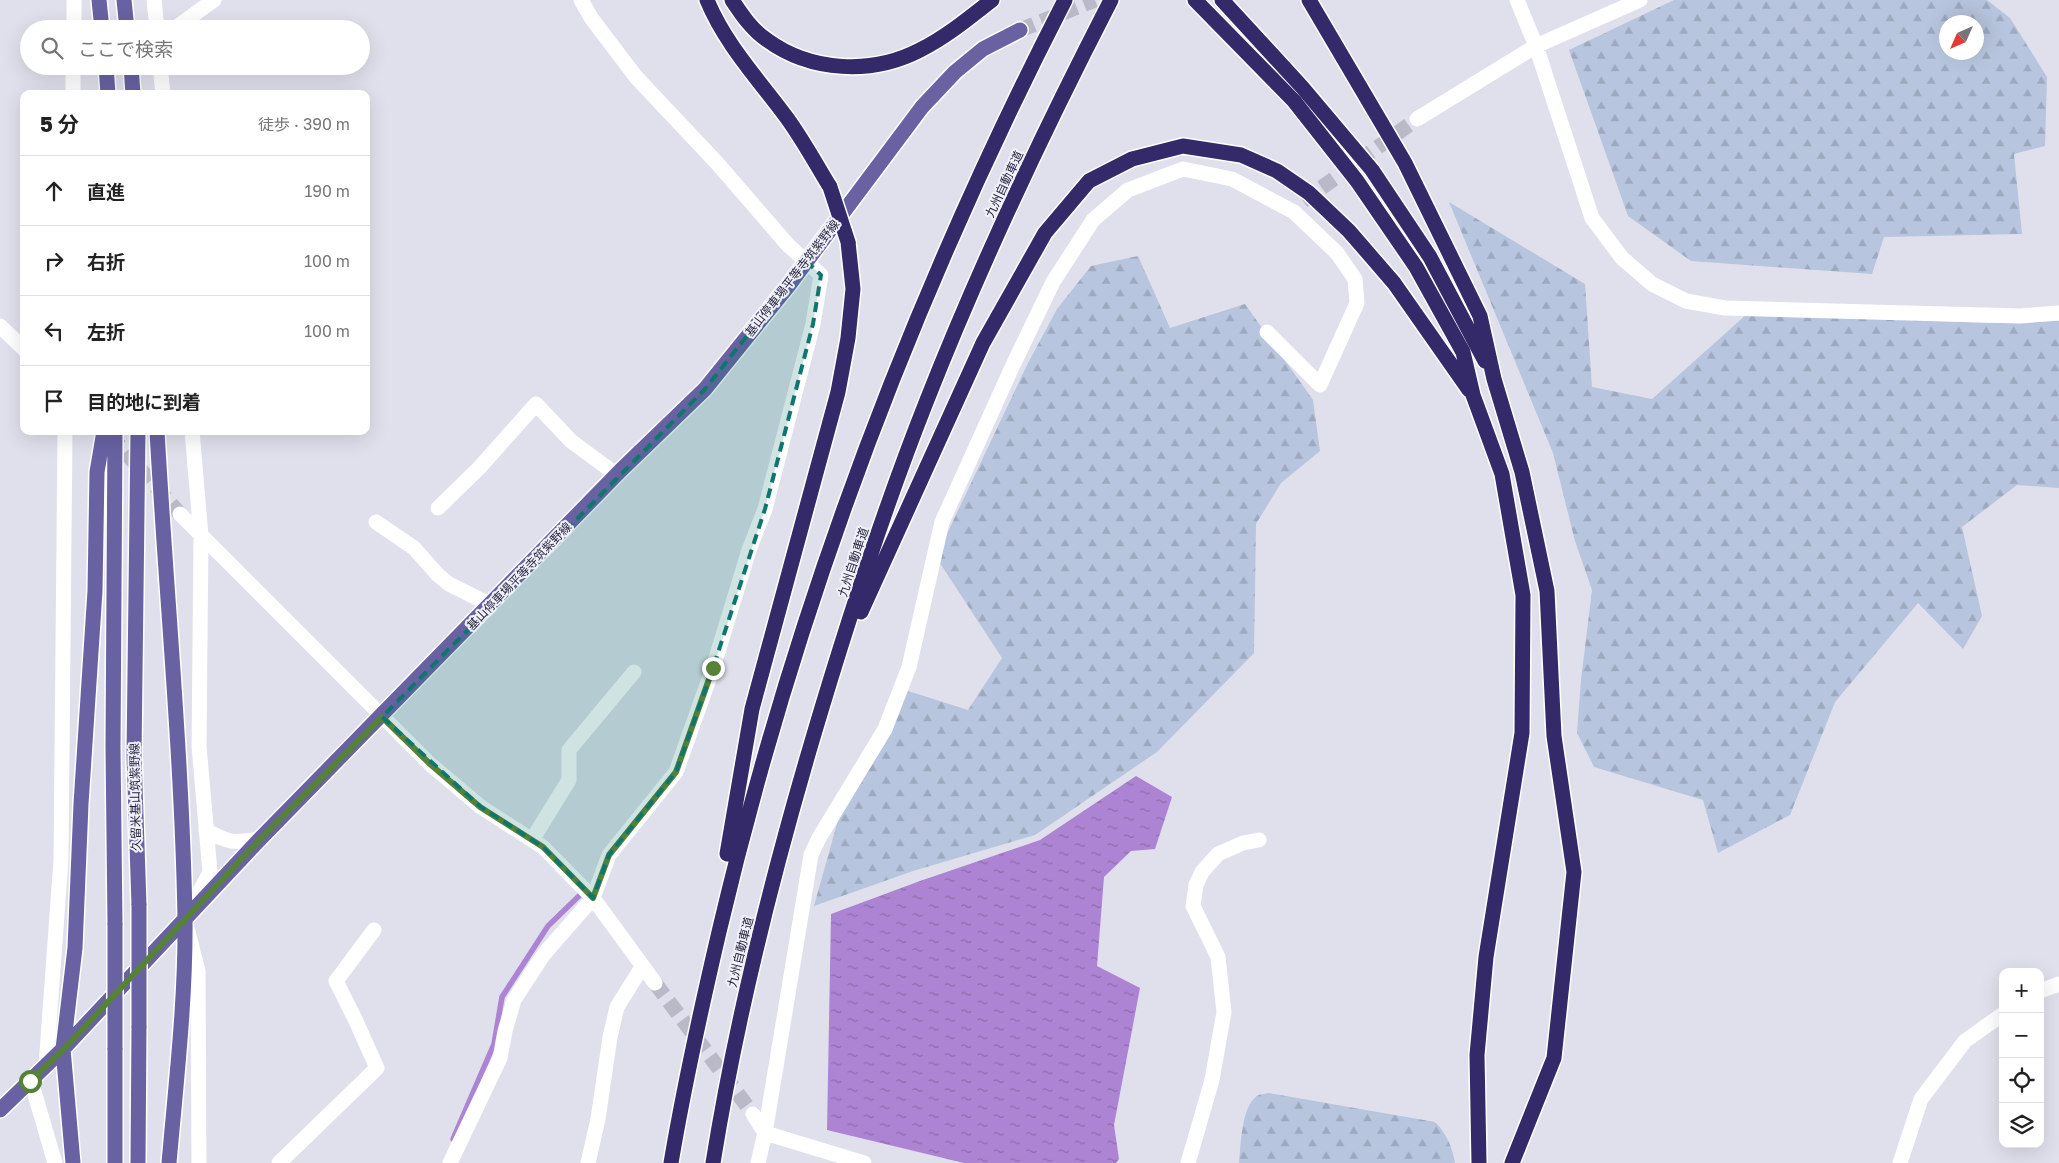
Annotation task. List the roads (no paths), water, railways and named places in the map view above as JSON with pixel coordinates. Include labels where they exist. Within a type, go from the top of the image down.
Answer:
[{"type":"highway","points":[[705,992],[752,709],[838,392],[848,338],[853,289],[848,242],[830,187],[789,120],[740,56],[712,12],[707,0]]},
{"type":"highway","points":[[732,0],[745,20],[766,40],[789,53],[813,62],[836,66],[863,67],[919,51],[956,29],[992,0]]},
{"type":"highway","name":"九州自動車道","points":[[671,1163],[705,992],[741,838],[765,749],[794,654],[839,522],[890,386],[984,165],[1065,0]]},
{"type":"highway","name":"九州自動車道","points":[[712,1163],[743,1001],[774,872],[830,680],[878,534],[926,401],[1020,183],[1111,0]]},
{"type":"highway","points":[[1195,0],[1294,101],[1357,181],[1416,267],[1463,352],[1473,395],[1502,474],[1523,595],[1522,732],[1486,957],[1477,1055],[1479,1163]]},
{"type":"highway","points":[[1222,0],[1302,87],[1372,170],[1430,257],[1494,380]]},
{"type":"highway","points":[[1310,0],[1405,163],[1480,316],[1494,380],[1522,472],[1547,591],[1554,736],[1574,872],[1554,1058],[1512,1163]]},
{"type":"highway","points":[[830,680],[983,343],[1045,233],[1089,181],[1132,159],[1183,146],[1241,155],[1277,171],[1309,193],[1349,230],[1394,283],[1473,395]]},
{"type":"main road","points":[[99,0],[101,20]]},
{"type":"main road","points":[[124,0],[126,20]]},
{"type":"main road","name":"基山停車場平等寺筑紫野線","points":[[0,1110],[63,1050],[260,839],[382,717],[617,474],[705,389],[806,261],[922,107],[956,72],[983,49],[1020,30]]},
{"type":"main road","points":[[107,75],[108,90]]},
{"type":"main road","points":[[132,75],[133,90]]},
{"type":"main road","points":[[73,1163],[63,1050],[76,948],[81,804],[95,591],[97,472],[103,435]]},
{"type":"main road","name":"久留米基山筑紫野線","points":[[115,435],[113,747],[115,1163]]},
{"type":"main road","name":"久留米基山筑紫野線","points":[[138,435],[134,755],[140,1026],[138,1163]]},
{"type":"main road","points":[[157,435],[164,563],[179,769],[185,920],[178,1050],[169,1163]]},
{"type":"street","points":[[74,0],[74,20]]},
{"type":"street","points":[[154,0],[156,20]]},
{"type":"street","points":[[186,20],[214,0]]},
{"type":"street","points":[[450,1163],[500,1058],[514,1000],[544,954],[593,898],[609,855],[676,772],[713,668],[749,550],[764,509],[813,324],[822,275],[788,245],[717,163],[636,77],[592,19],[581,0]]},
{"type":"street","points":[[1517,0],[1536,46],[1592,218],[1622,258],[1652,284],[1686,301],[1725,308],[2020,316],[2059,313]]},
{"type":"street","points":[[1417,119],[1536,46],[1640,0]]},
{"type":"street","points":[[73,75],[73,90]]},
{"type":"street","points":[[161,75],[162,90]]},
{"type":"street","points":[[758,1163],[765,1133],[811,855],[819,838],[885,729],[909,667],[942,522],[1053,282],[1093,220],[1128,190],[1183,169],[1232,179],[1298,207],[1355,279],[1357,303],[1320,385],[1267,332]]},
{"type":"street","points":[[0,326],[20,345]]},
{"type":"street","points":[[438,508],[480,466],[536,404],[571,441],[617,474]]},
{"type":"street","points":[[46,1066],[61,860],[65,435]]},
{"type":"street","points":[[192,435],[201,536],[199,746],[210,872],[185,920],[198,971],[198,1163]]},
{"type":"street","points":[[180,514],[430,764],[480,807],[543,847],[593,898],[655,983]]},
{"type":"street","points":[[376,522],[414,548],[438,575],[449,584],[491,605]]},
{"type":"street","points":[[532,840],[570,780],[569,750],[634,672]]},
{"type":"street","points":[[206,830],[225,841],[239,842],[260,839]]},
{"type":"street","points":[[1188,1163],[1212,1080],[1224,1012],[1218,957],[1193,906],[1196,885],[1202,872],[1218,854],[1243,843],[1259,840]]},
{"type":"street","points":[[279,1163],[377,1068],[336,981],[374,930]]},
{"type":"street","points":[[588,1163],[598,1119],[610,1037],[617,1007],[642,967]]},
{"type":"street","points":[[2044,990],[2059,984]]},
{"type":"street","points":[[1900,1163],[1921,1100],[1965,1041],[1999,1017]]},
{"type":"street","points":[[30,1081],[55,1163]]},
{"type":"street","points":[[753,1114],[765,1133],[864,1163]]},
{"type":"water","points":[[1136,776],[1172,797],[1155,849],[1131,851],[1104,877],[1097,966],[1140,988],[1114,1125],[1119,1159],[1116,1163],[964,1163],[827,1130],[831,914],[1040,840]]},
{"type":"waterway","points":[[453,1139],[494,1044],[502,997],[548,926],[580,895]]},
{"type":"tunnel","points":[[1020,30],[1095,0]]},
{"type":"tunnel","points":[[1303,201],[1417,119]]},
{"type":"tunnel","points":[[110,435],[180,514]]},
{"type":"tunnel","points":[[655,983],[753,1114]]}]
